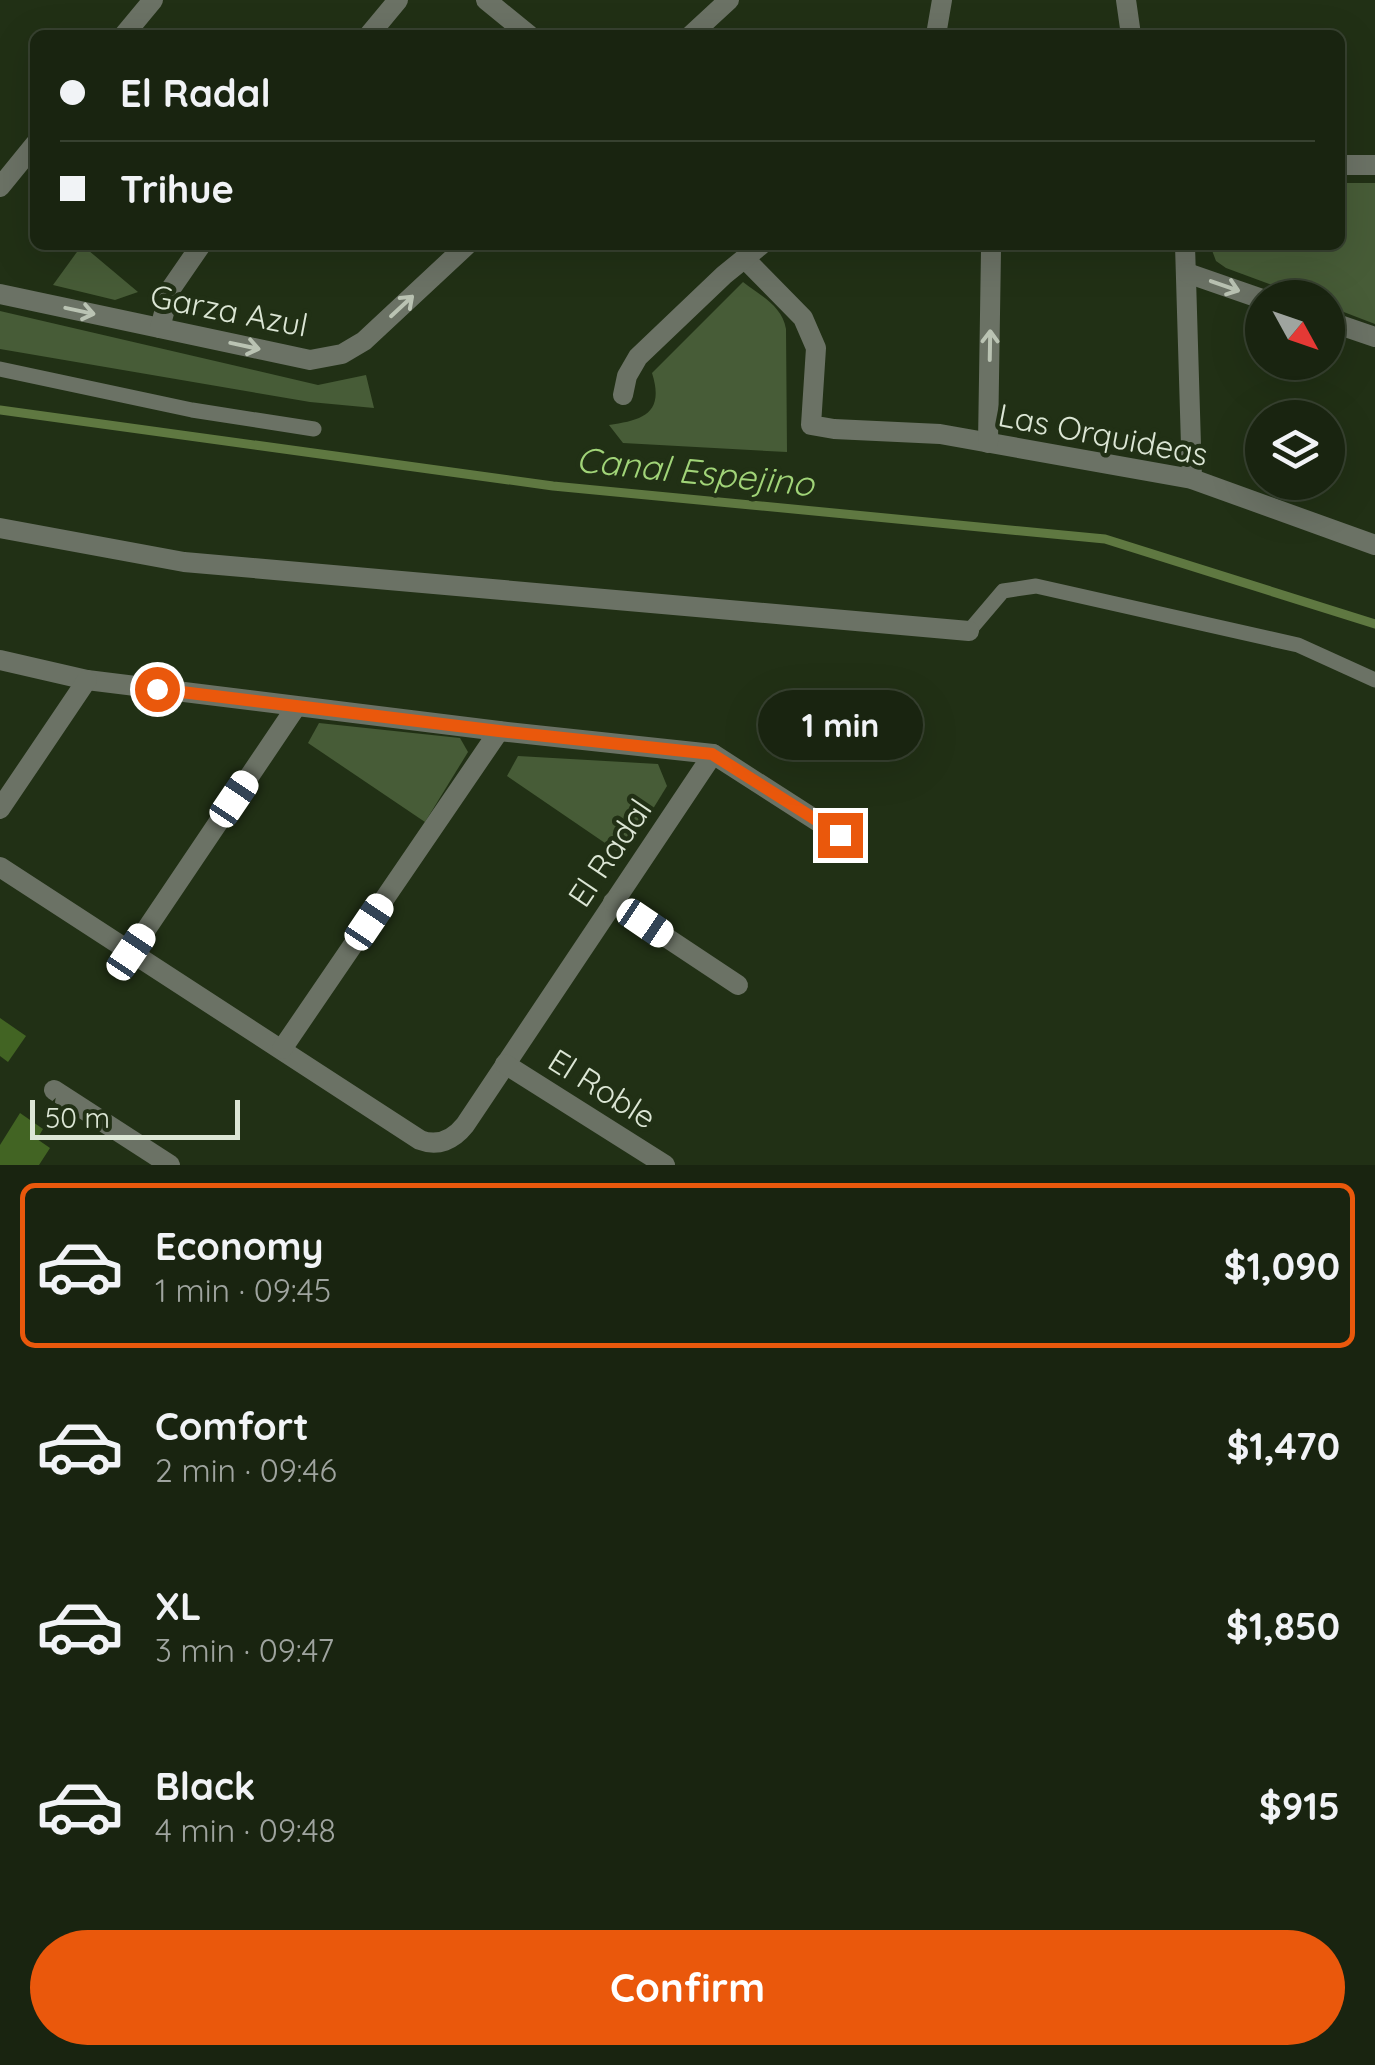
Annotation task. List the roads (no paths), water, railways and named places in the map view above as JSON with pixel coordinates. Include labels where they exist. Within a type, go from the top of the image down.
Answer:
[{"type":"street","points":[[128,30],[152,0]]},
{"type":"street","points":[[373,30],[398,0]]},
{"type":"street","points":[[486,0],[523,30]]},
{"type":"street","points":[[696,30],[728,0]]},
{"type":"street","points":[[937,30],[942,0]]},
{"type":"street","points":[[1126,0],[1130,30]]},
{"type":"street","points":[[0,187],[30,150]]},
{"type":"street","points":[[1345,165],[1375,165]]},
{"type":"street","points":[[160,328],[170,290],[198,250]]},
{"type":"street","name":"Garza Azul","points":[[0,294],[310,360],[331,358],[364,342],[462,250]]},
{"type":"street","points":[[988,442],[991,250]]},
{"type":"street","points":[[1185,250],[1192,479]]},
{"type":"street","points":[[623,395],[627,376],[638,358],[724,274],[753,252]]},
{"type":"street","name":"Las Orquideas","points":[[753,252],[803,318],[816,348],[811,425],[940,434],[1192,479],[1375,545]]},
{"type":"street","points":[[1187,273],[1245,293]]},
{"type":"street","points":[[1345,327],[1375,337]]},
{"type":"street","points":[[0,528],[184,562],[969,631]]},
{"type":"street","name":"El Radal","points":[[0,660],[87,680],[712,754],[460,1131],[450,1139],[432,1143],[420,1140],[0,866]]},
{"type":"street","points":[[0,809],[87,680]]},
{"type":"street","points":[[131,952],[296,707]]},
{"type":"street","points":[[282,1050],[499,731]]},
{"type":"street","points":[[712,754],[840,835]]},
{"type":"street","points":[[614,902],[738,985]]},
{"type":"street","name":"El Roble","points":[[506,1064],[631,1156],[666,1165]]},
{"type":"street","points":[[54,1090],[170,1165]]},
{"type":"lane","points":[[0,369],[192,410],[314,428]]},
{"type":"lane","points":[[969,631],[1003,591],[1036,586],[1298,646],[1375,680]]},
{"type":"waterway","name":"Canal Espejino","points":[[0,410],[553,486],[1105,539],[1375,624]]}]
